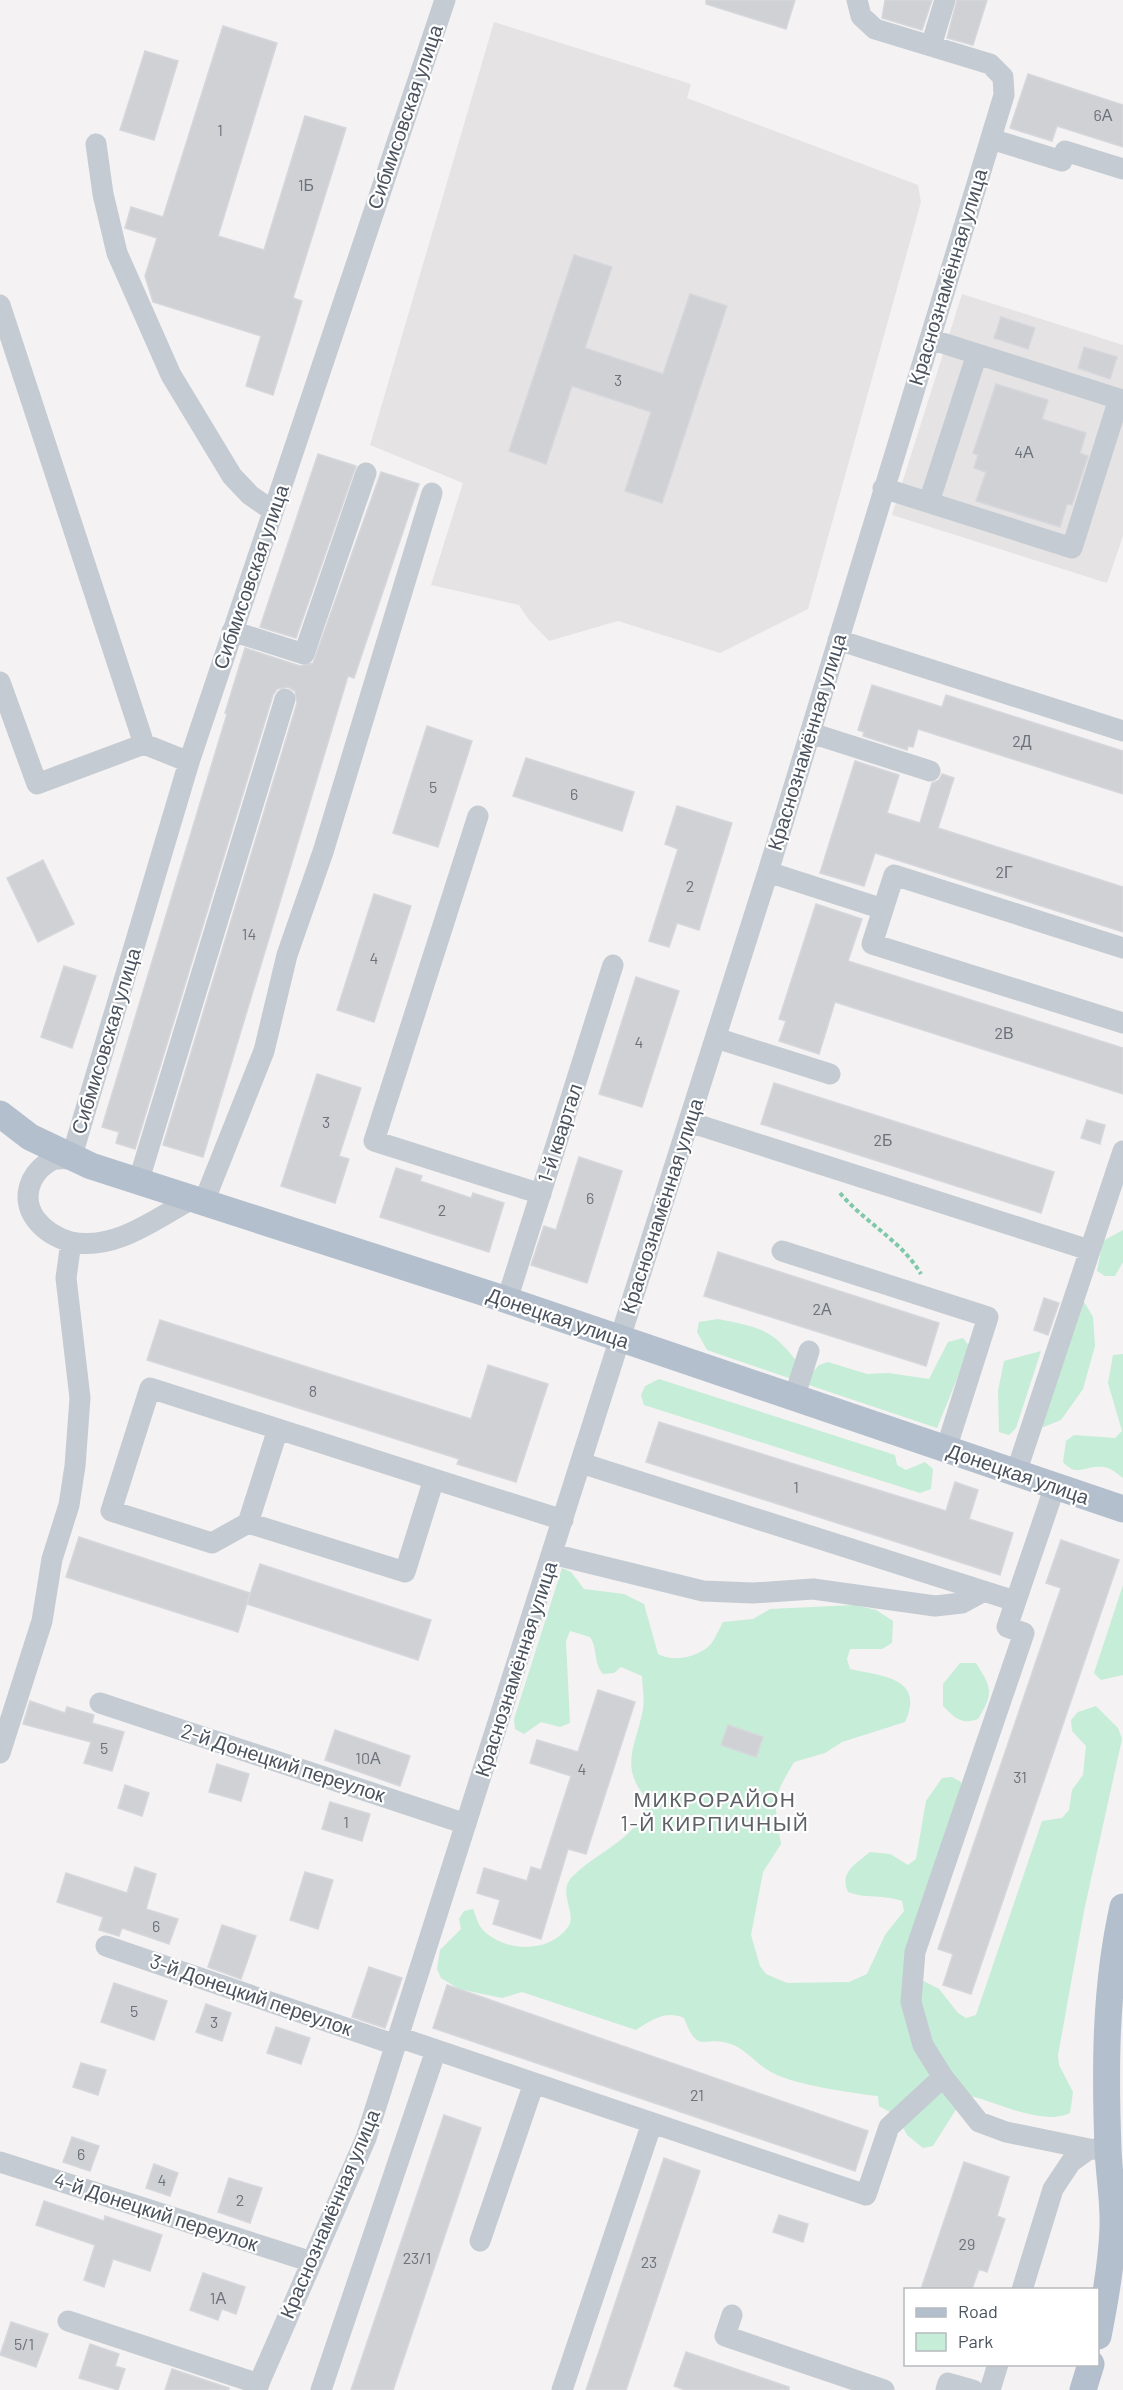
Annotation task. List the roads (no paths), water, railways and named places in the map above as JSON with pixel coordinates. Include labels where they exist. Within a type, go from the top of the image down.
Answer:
[{"type":"main road","name":"Донецкая улица","points":[[0,1114],[30,1137],[71,1159],[138,1183],[507,1300],[1123,1509]]},
{"type":"main road","points":[[1099,2330],[1113,2227],[1099,2150],[1114,2063],[1111,1978],[1123,1907]]},
{"type":"main road","points":[[1083,2390],[1090,2366]]},
{"type":"street","name":"Сибмисовская улица","points":[[71,1159],[189,762],[445,0]]},
{"type":"street","points":[[857,0],[861,16],[875,29],[932,46],[945,0]]},
{"type":"street","name":"Краснознамённая улица","points":[[258,2387],[366,2138],[768,872],[1004,95],[1003,77],[990,64],[932,46]]},
{"type":"street","points":[[991,139],[1062,161],[1065,151],[1123,169]]},
{"type":"street","points":[[96,144],[103,195],[117,253],[171,375],[232,476],[250,495],[273,511]]},
{"type":"street","points":[[0,305],[144,744]]},
{"type":"street","points":[[884,488],[1072,548],[1119,399],[930,339]]},
{"type":"street","points":[[929,502],[977,354]]},
{"type":"street","points":[[232,631],[304,654],[366,473]]},
{"type":"street","points":[[71,1159],[52,1160],[36,1172],[28,1190],[29,1210],[42,1227],[56,1238],[88,1245],[108,1242],[196,1202],[264,1051],[287,955],[323,852],[432,493]]},
{"type":"street","points":[[838,640],[1123,731]]},
{"type":"street","points":[[0,682],[37,784],[144,744],[189,762]]},
{"type":"street","points":[[138,1183],[285,699]]},
{"type":"street","points":[[811,733],[930,771]]},
{"type":"street","points":[[478,816],[375,1141],[541,1194]]},
{"type":"street","points":[[768,872],[883,909]]},
{"type":"street","points":[[1123,948],[894,876],[872,944],[1123,1023]]},
{"type":"street","name":"1-й квартал","points":[[507,1300],[613,965]]},
{"type":"street","points":[[716,1038],[830,1074]]},
{"type":"street","points":[[689,1122],[1089,1250]]},
{"type":"street","points":[[1016,1473],[1123,1151]]},
{"type":"street","points":[[0,1753],[42,1621],[52,1559],[69,1505],[75,1466],[80,1398],[66,1278],[71,1242]]},
{"type":"street","points":[[782,1251],[988,1317],[946,1449]]},
{"type":"street","points":[[794,1398],[809,1351]]},
{"type":"street","points":[[278,1429],[248,1522],[212,1544],[111,1511],[150,1388],[563,1520]]},
{"type":"street","points":[[581,1463],[1015,1601]]},
{"type":"street","points":[[248,1522],[405,1572],[434,1479]]},
{"type":"street","points":[[1055,1486],[1007,1627],[1024,1632],[915,1952],[911,2002],[922,2045],[943,2077],[979,2122],[1006,2132],[1099,2150]]},
{"type":"street","points":[[552,1554],[703,1592],[753,1593],[813,1589],[935,1606],[962,1604],[984,1591]]},
{"type":"street","name":"2-й Донецкий переулок","points":[[100,1703],[466,1824]]},
{"type":"street","name":"3-й Донецкий переулок","points":[[106,1946],[397,2041],[436,2050],[866,2196],[889,2127],[943,2077]]},
{"type":"street","points":[[321,2390],[436,2050]]},
{"type":"street","points":[[480,2241],[534,2083]]},
{"type":"street","points":[[562,2390],[652,2123]]},
{"type":"street","points":[[1022,2288],[1053,2189],[1071,2162],[1099,2150]]},
{"type":"street","name":"4-й Донецкий переулок","points":[[0,2162],[312,2262]]},
{"type":"street","points":[[732,2314],[725,2336],[884,2390]]},
{"type":"street","points":[[68,2320],[258,2387]]},
{"type":"street","points":[[990,2390],[997,2366]]},
{"type":"street","points":[[946,2390],[948,2383],[973,2390]]},
{"type":"district","name":"МИКРОРАЙОН 1-Й КИРПИЧНЫЙ","points":[[715,1812]]}]
